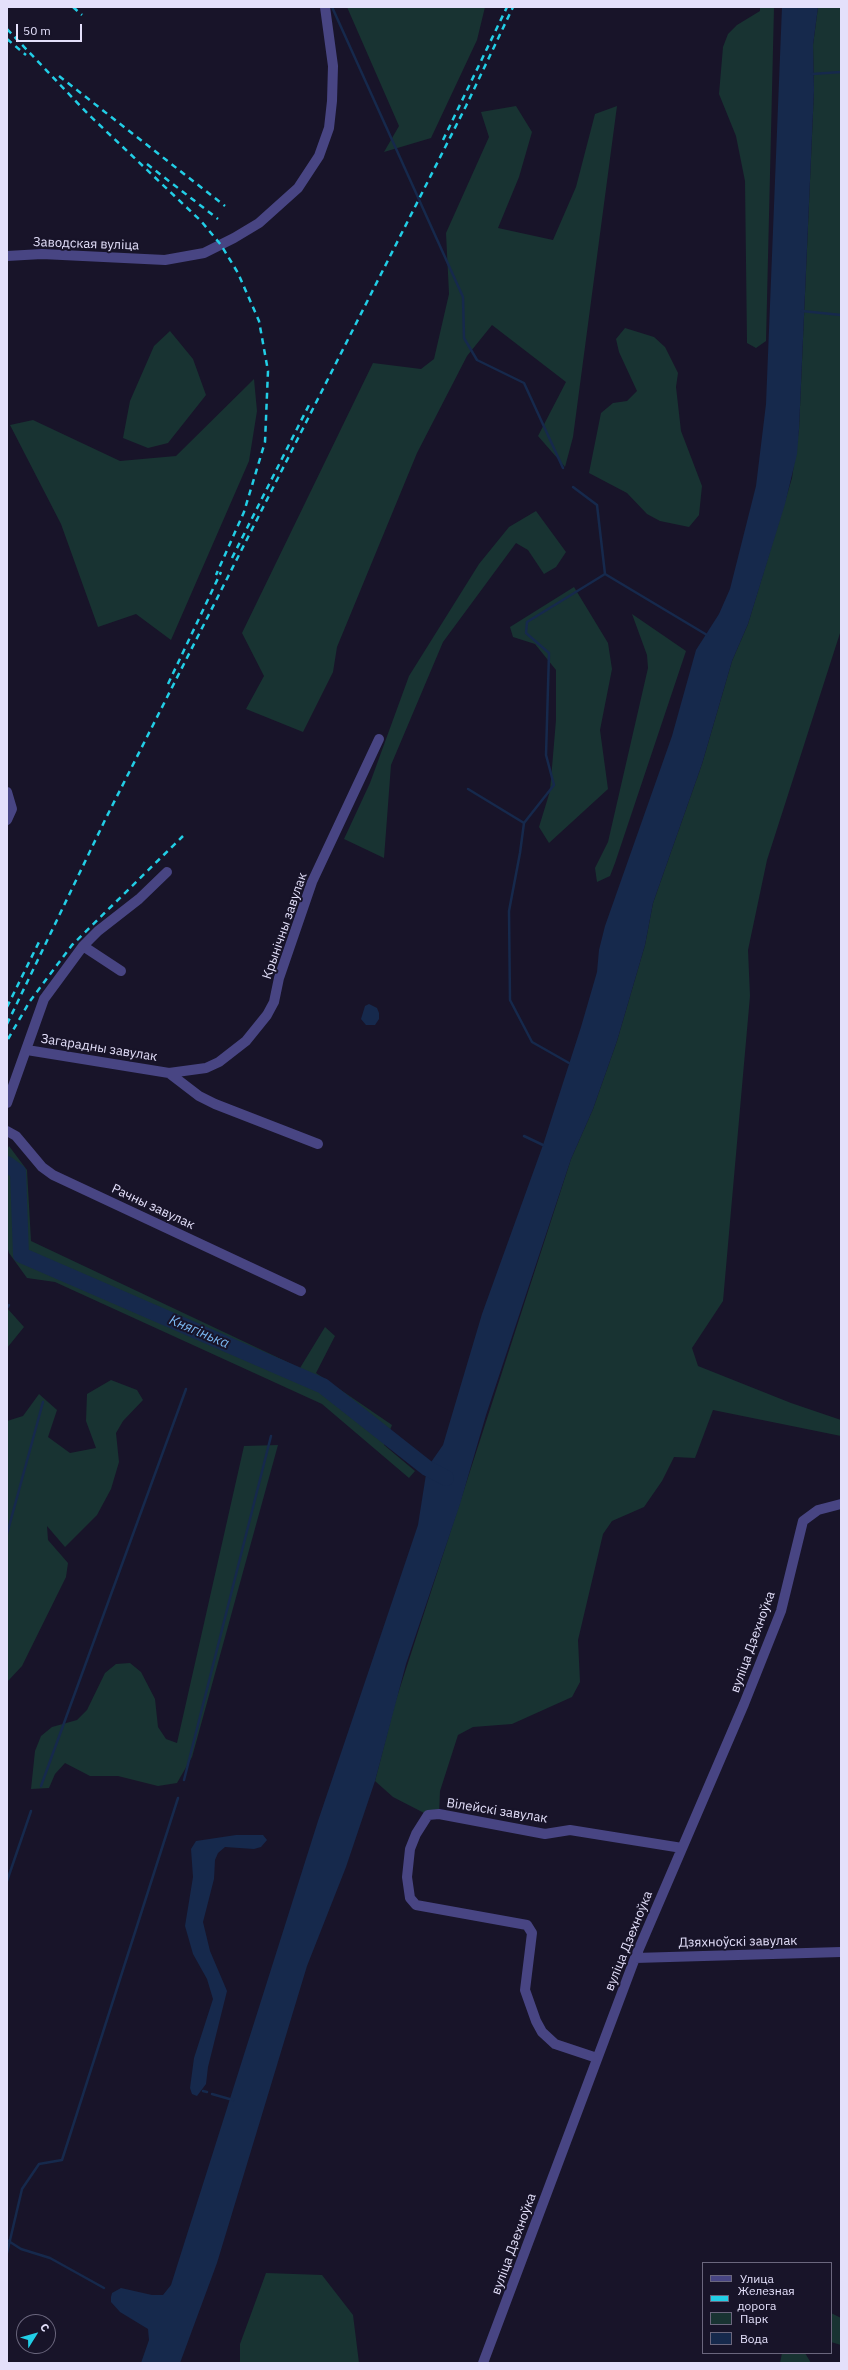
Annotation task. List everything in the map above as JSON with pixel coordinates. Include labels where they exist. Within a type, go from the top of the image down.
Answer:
[{"type":"street","name":"Заводская вуліца","points":[[7,256],[42,254],[165,260],[204,253],[234,238],[279,207],[298,188],[309,172],[326,135],[332,101],[333,66],[326,7]]},
{"type":"street","name":"Крынічны завулак","points":[[170,1073],[206,1068],[219,1062],[246,1041],[267,1015],[274,1002],[279,978],[312,882],[346,805],[379,739]]},
{"type":"street","points":[[7,792],[12,809],[7,820]]},
{"type":"street","points":[[7,1102],[44,999],[83,946],[98,931],[139,899],[167,872]]},
{"type":"street","points":[[83,946],[121,971]]},
{"type":"street","name":"Загарадны завулак","points":[[26,1050],[170,1073],[199,1096],[215,1104],[318,1144]]},
{"type":"street","name":"Рачны завулак","points":[[7,1131],[16,1136],[42,1167],[53,1175],[301,1291]]},
{"type":"street","name":"вуліца Дзехноўка","points":[[483,2363],[635,1958],[744,1704],[781,1611],[803,1521],[809,1515],[818,1510],[841,1504]]},
{"type":"street","name":"Вілейскі завулак","points":[[597,2058],[555,2044],[545,2035],[536,2021],[526,1990],[532,1933],[527,1925],[416,1905],[410,1898],[407,1877],[413,1841],[420,1825],[428,1815],[439,1814],[545,1834],[570,1830],[682,1848]]},
{"type":"street","name":"Дзяхноўскі завулак","points":[[635,1958],[841,1952]]},
{"type":"green space","points":[[347,7],[485,7],[477,40],[431,138],[384,152],[399,126]]},
{"type":"green space","points":[[760,7],[774,7],[766,341],[756,348],[747,343],[745,181],[736,136],[719,94],[723,47],[728,34],[737,25],[760,11]]},
{"type":"green space","points":[[818,7],[841,7],[841,630],[767,860],[748,950],[750,996],[723,1301],[692,1348],[698,1366],[791,1403],[841,1420],[841,1436],[713,1410],[695,1458],[674,1457],[662,1481],[644,1507],[612,1521],[603,1534],[578,1640],[580,1682],[572,1697],[512,1724],[473,1727],[458,1735],[440,1791],[439,1814],[428,1815],[393,1797],[375,1781],[395,1703],[571,1159],[593,1109],[617,1041],[645,945],[653,903],[702,764],[732,661],[748,624],[792,478],[799,429],[814,90],[813,45]]},
{"type":"green space","points":[[516,106],[532,132],[519,177],[498,228],[553,240],[576,187],[595,114],[617,106],[573,437],[565,467],[538,436],[566,382],[492,325],[467,356],[417,453],[337,647],[333,672],[303,732],[246,709],[264,676],[242,633],[373,363],[421,369],[434,359],[449,294],[446,233],[489,137],[481,112]]},
{"type":"green space","points":[[625,328],[654,337],[665,347],[678,373],[676,387],[681,431],[702,486],[699,515],[689,527],[660,521],[647,514],[627,493],[589,473],[601,413],[613,403],[627,401],[637,391],[619,352],[616,339]]},
{"type":"green space","points":[[170,331],[193,359],[206,395],[168,443],[148,448],[123,438],[130,401],[154,346]]},
{"type":"green space","points":[[254,379],[257,411],[249,461],[171,640],[136,614],[98,627],[61,524],[10,425],[33,420],[120,461],[176,456]]},
{"type":"green space","points":[[536,511],[566,552],[556,567],[544,574],[528,550],[516,543],[443,642],[391,765],[384,858],[344,839],[370,783],[409,676],[479,564],[509,527]]},
{"type":"green space","points":[[574,587],[608,643],[612,669],[600,730],[608,789],[549,843],[539,827],[550,791],[556,720],[556,670],[535,644],[513,637],[510,627]]},
{"type":"green space","points":[[632,614],[686,651],[610,876],[597,882],[595,868],[608,842],[648,668],[647,655]]},
{"type":"green space","points":[[9,1146],[27,1170],[31,1241],[300,1368],[325,1327],[335,1336],[316,1373],[392,1425],[384,1445],[415,1471],[409,1478],[322,1404],[55,1282],[27,1278],[9,1253],[7,1246],[7,1150]]},
{"type":"green space","points":[[7,1308],[24,1327],[7,1348]]},
{"type":"green space","points":[[111,1380],[137,1390],[143,1400],[123,1421],[116,1433],[119,1462],[111,1489],[97,1515],[65,1547],[47,1526],[48,1540],[68,1563],[66,1577],[22,1666],[7,1682],[7,1421],[23,1416],[39,1394],[57,1410],[48,1437],[70,1453],[96,1448],[86,1421],[87,1394]]},
{"type":"green space","points":[[278,1445],[192,1757],[177,1783],[158,1786],[118,1776],[90,1776],[65,1763],[55,1774],[49,1788],[31,1789],[35,1751],[41,1736],[52,1727],[77,1720],[87,1710],[105,1673],[116,1664],[130,1663],[141,1672],[155,1699],[158,1727],[166,1739],[177,1743],[244,1446]]},
{"type":"green space","points":[[266,2273],[322,2275],[353,2315],[359,2363],[240,2363],[240,2344]]},
{"type":"green space","points":[[832,2314],[841,2318],[841,2345],[832,2342]]},
{"type":"green space","points":[[782,2354],[806,2354],[811,2363],[780,2363]]},
{"type":"water","points":[[782,7],[818,7],[813,45],[814,90],[799,429],[797,454],[785,504],[748,624],[732,661],[702,764],[653,903],[645,945],[617,1041],[593,1109],[571,1159],[486,1415],[460,1504],[406,1664],[375,1781],[346,1867],[307,1966],[217,2263],[180,2363],[141,2363],[149,2340],[148,2329],[120,2312],[111,2302],[112,2293],[121,2288],[152,2295],[163,2295],[171,2285],[318,1821],[418,1525],[427,1468],[443,1445],[482,1314],[543,1145],[581,1027],[597,972],[599,950],[605,926],[672,736],[696,650],[719,614],[730,589],[756,486],[766,404]]},
{"type":"water","points":[[369,1004],[377,1008],[379,1013],[379,1019],[375,1025],[366,1025],[361,1019],[365,1006]]},
{"type":"water","points":[[236,1835],[263,1835],[267,1840],[261,1847],[254,1849],[225,1847],[218,1853],[215,1860],[214,1879],[203,1922],[210,1951],[227,1991],[208,2067],[206,2084],[197,2096],[192,2094],[190,2088],[194,2058],[213,1999],[207,1979],[193,1954],[185,1926],[193,1877],[191,1849],[196,1841]]},
{"type":"waterway","points":[[332,7],[463,297],[464,338],[477,360],[524,383],[563,468]]},
{"type":"waterway","points":[[812,74],[841,72]]},
{"type":"waterway","points":[[802,311],[841,315]]},
{"type":"waterway","points":[[573,487],[597,505],[605,574],[707,635]]},
{"type":"waterway","points":[[524,823],[554,785],[546,755],[549,653],[526,633],[527,622],[605,574]]},
{"type":"waterway","points":[[468,789],[524,823],[509,911],[510,1000],[532,1042],[569,1063]]},
{"type":"waterway","points":[[524,1136],[543,1145]]},
{"type":"waterway","name":"Княгінька","points":[[7,1164],[18,1172],[21,1255],[323,1386],[427,1468],[446,1478]]},
{"type":"waterway","points":[[41,1786],[186,1389]]},
{"type":"waterway","points":[[7,1534],[43,1402]]},
{"type":"waterway","points":[[184,1780],[271,1436]]},
{"type":"waterway","points":[[7,2253],[22,2189],[39,2164],[62,2160],[178,1798]]},
{"type":"waterway","points":[[7,1881],[31,1811]]},
{"type":"waterway","points":[[203,2091],[207,2092]]},
{"type":"waterway","points":[[212,2094],[233,2100]]},
{"type":"waterway","points":[[7,2240],[21,2249],[50,2258],[104,2288]]},
{"type":"railway","points":[[73,7],[82,15]]},
{"type":"railway","points":[[443,140],[507,7]]},
{"type":"railway","points":[[7,1024],[106,818],[466,106],[513,7]]},
{"type":"railway","points":[[7,29],[88,114],[201,221],[221,245],[238,273],[259,321],[268,371],[265,442],[244,512],[216,575]]},
{"type":"railway","points":[[7,39],[26,55]]},
{"type":"railway","points":[[59,76],[225,206]]},
{"type":"railway","points":[[147,164],[218,219]]},
{"type":"railway","points":[[232,558],[311,401]]},
{"type":"railway","points":[[168,684],[221,572]]},
{"type":"railway","points":[[8,1039],[30,1001],[72,945],[183,836]]},
{"type":"railway","points":[[7,1007],[40,940]]}]
